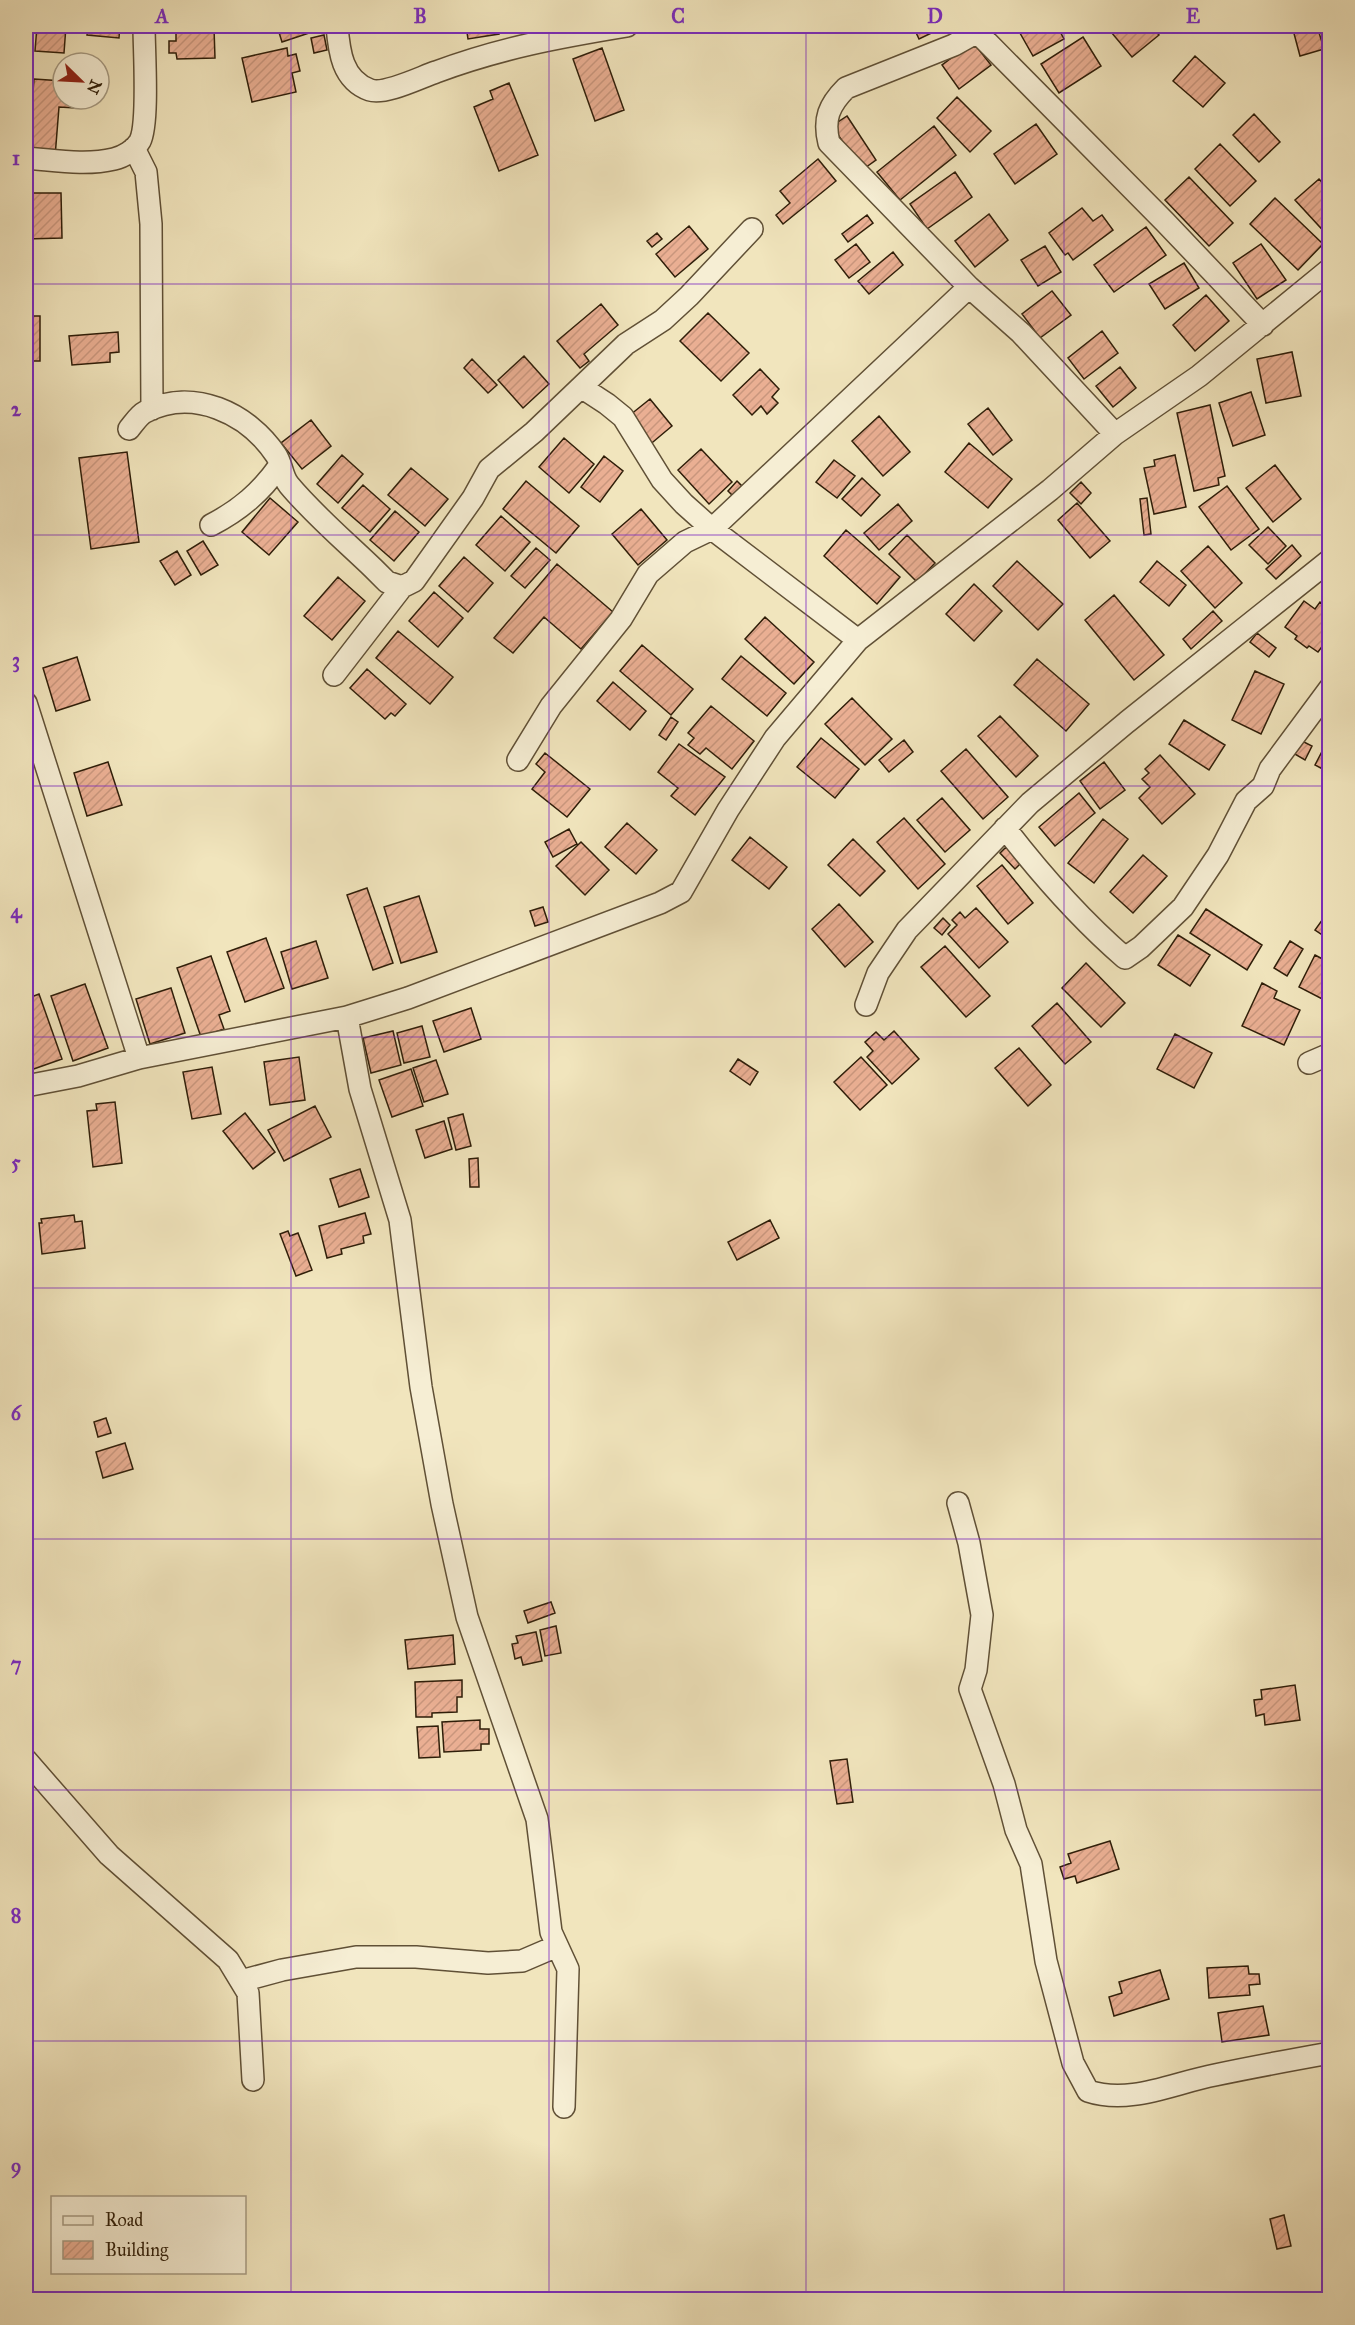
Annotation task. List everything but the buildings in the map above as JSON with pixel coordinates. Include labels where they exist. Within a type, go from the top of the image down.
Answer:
[{"type":"street","points":[[26,158],[82,162],[115,159],[134,148],[146,125],[144,26]]},
{"type":"street","points":[[337,26],[339,52],[348,73],[359,85],[373,91],[394,87],[530,42],[627,26]]},
{"type":"street","points":[[1115,434],[1022,333],[969,287],[829,143],[825,127],[837,97],[846,88],[954,45],[983,29],[1263,325]]},
{"type":"street","points":[[134,148],[146,172],[151,224],[152,410]]},
{"type":"street","points":[[334,675],[402,587],[414,581],[473,498],[489,470],[626,344],[663,320],[689,296],[752,229]]},
{"type":"street","points":[[26,1086],[78,1076],[139,1058],[347,1017],[408,998],[660,903],[681,891],[728,810],[775,738],[858,640],[1050,490],[1115,434],[1199,376],[1329,269]]},
{"type":"street","points":[[518,760],[551,706],[621,619],[648,574],[684,542],[712,530],[969,287]]},
{"type":"street","points":[[581,387],[623,417],[662,480],[712,530],[858,640]]},
{"type":"street","points":[[129,429],[143,413],[185,402],[220,408],[255,432],[277,456],[287,483],[387,582],[402,587]]},
{"type":"street","points":[[212,525],[249,502],[269,481],[280,465]]},
{"type":"street","points":[[866,1005],[878,973],[907,930],[1030,803],[1329,560]]},
{"type":"street","points":[[1005,828],[1036,868],[1088,926],[1125,958],[1141,948],[1183,908],[1218,855],[1246,801],[1263,786],[1270,769],[1329,687]]},
{"type":"street","points":[[26,703],[139,1058]]},
{"type":"street","points":[[347,1017],[360,1089],[400,1221],[421,1387],[442,1504],[467,1617],[537,1819],[551,1932],[568,1969],[564,2107]]},
{"type":"street","points":[[1310,1063],[1329,1054]]},
{"type":"street","points":[[958,1503],[969,1543],[982,1615],[976,1670],[970,1689],[1004,1784],[1016,1830],[1031,1864],[1049,1972],[1072,2063],[1088,2091],[1102,2096],[1136,2095],[1213,2075],[1329,2053]]},
{"type":"street","points":[[26,1760],[109,1855],[228,1960],[248,1993],[253,2080]]},
{"type":"street","points":[[241,1981],[282,1970],[356,1957],[416,1957],[488,1963],[522,1961],[557,1946]]}]
